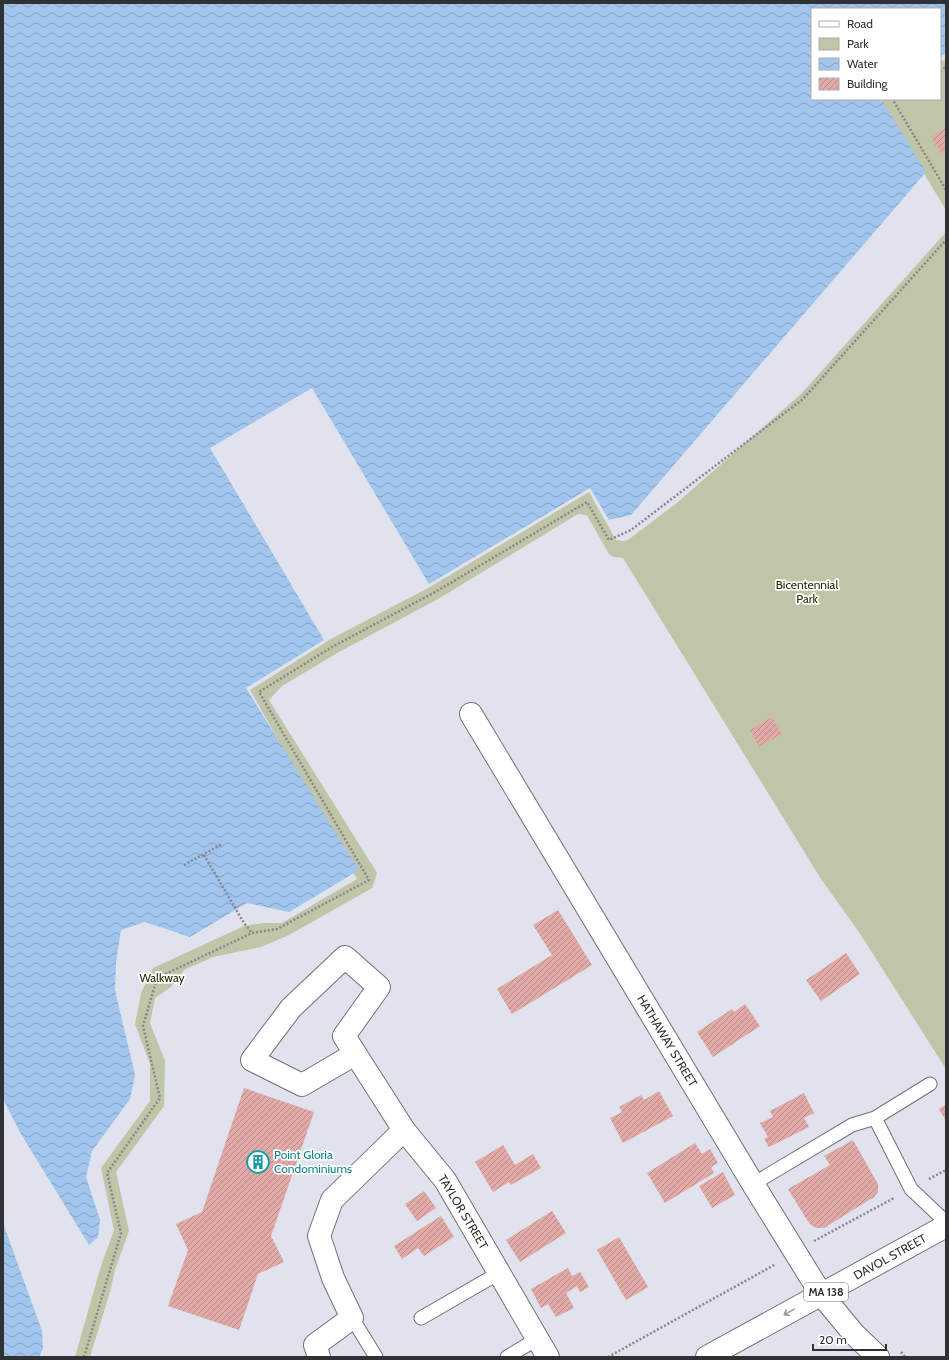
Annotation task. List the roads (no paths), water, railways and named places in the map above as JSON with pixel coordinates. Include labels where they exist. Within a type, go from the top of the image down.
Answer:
[{"type":"main road","name":"HATHAWAY STREET","points":[[471,714],[752,1184],[821,1294],[854,1334],[878,1357]]},
{"type":"main road","name":"TAYLOR STREET","points":[[355,1054],[302,1085],[252,1060],[292,1008],[345,957],[379,987],[344,1036],[404,1130],[445,1180],[542,1348]]},
{"type":"main road","points":[[319,1357],[315,1346],[352,1318],[333,1278],[319,1236],[332,1200],[404,1130]]},
{"type":"main road","name":"DAVOL STREET","points":[[707,1357],[946,1226]]},
{"type":"lane","points":[[752,1184],[852,1125],[875,1118],[930,1084]]},
{"type":"lane","points":[[875,1118],[910,1189],[946,1222]]},
{"type":"lane","points":[[421,1318],[499,1273]]},
{"type":"lane","points":[[352,1318],[376,1357]]},
{"type":"lane","points":[[507,1357],[542,1348]]},
{"type":"water","points":[[3,3],[946,3],[946,53],[941,56],[941,8],[811,8],[811,100],[882,100],[926,172],[631,515],[609,520],[590,488],[429,584],[312,388],[210,448],[324,640],[246,688],[359,870],[289,912],[247,903],[190,937],[145,922],[121,930],[116,962],[115,990],[135,1075],[130,1099],[92,1151],[86,1177],[100,1220],[98,1237],[89,1245],[21,1134],[3,1099]]},
{"type":"water","points":[[3,1223],[42,1331],[43,1349],[39,1357],[3,1357]]},
{"type":"place","name":"Point Gloria Condominiums","points":[[258,1162]]},
{"type":"park label","name":"Bicentennial Park","points":[[807,592]]},
{"type":"park label","name":"Walkway","points":[[162,978]]}]
